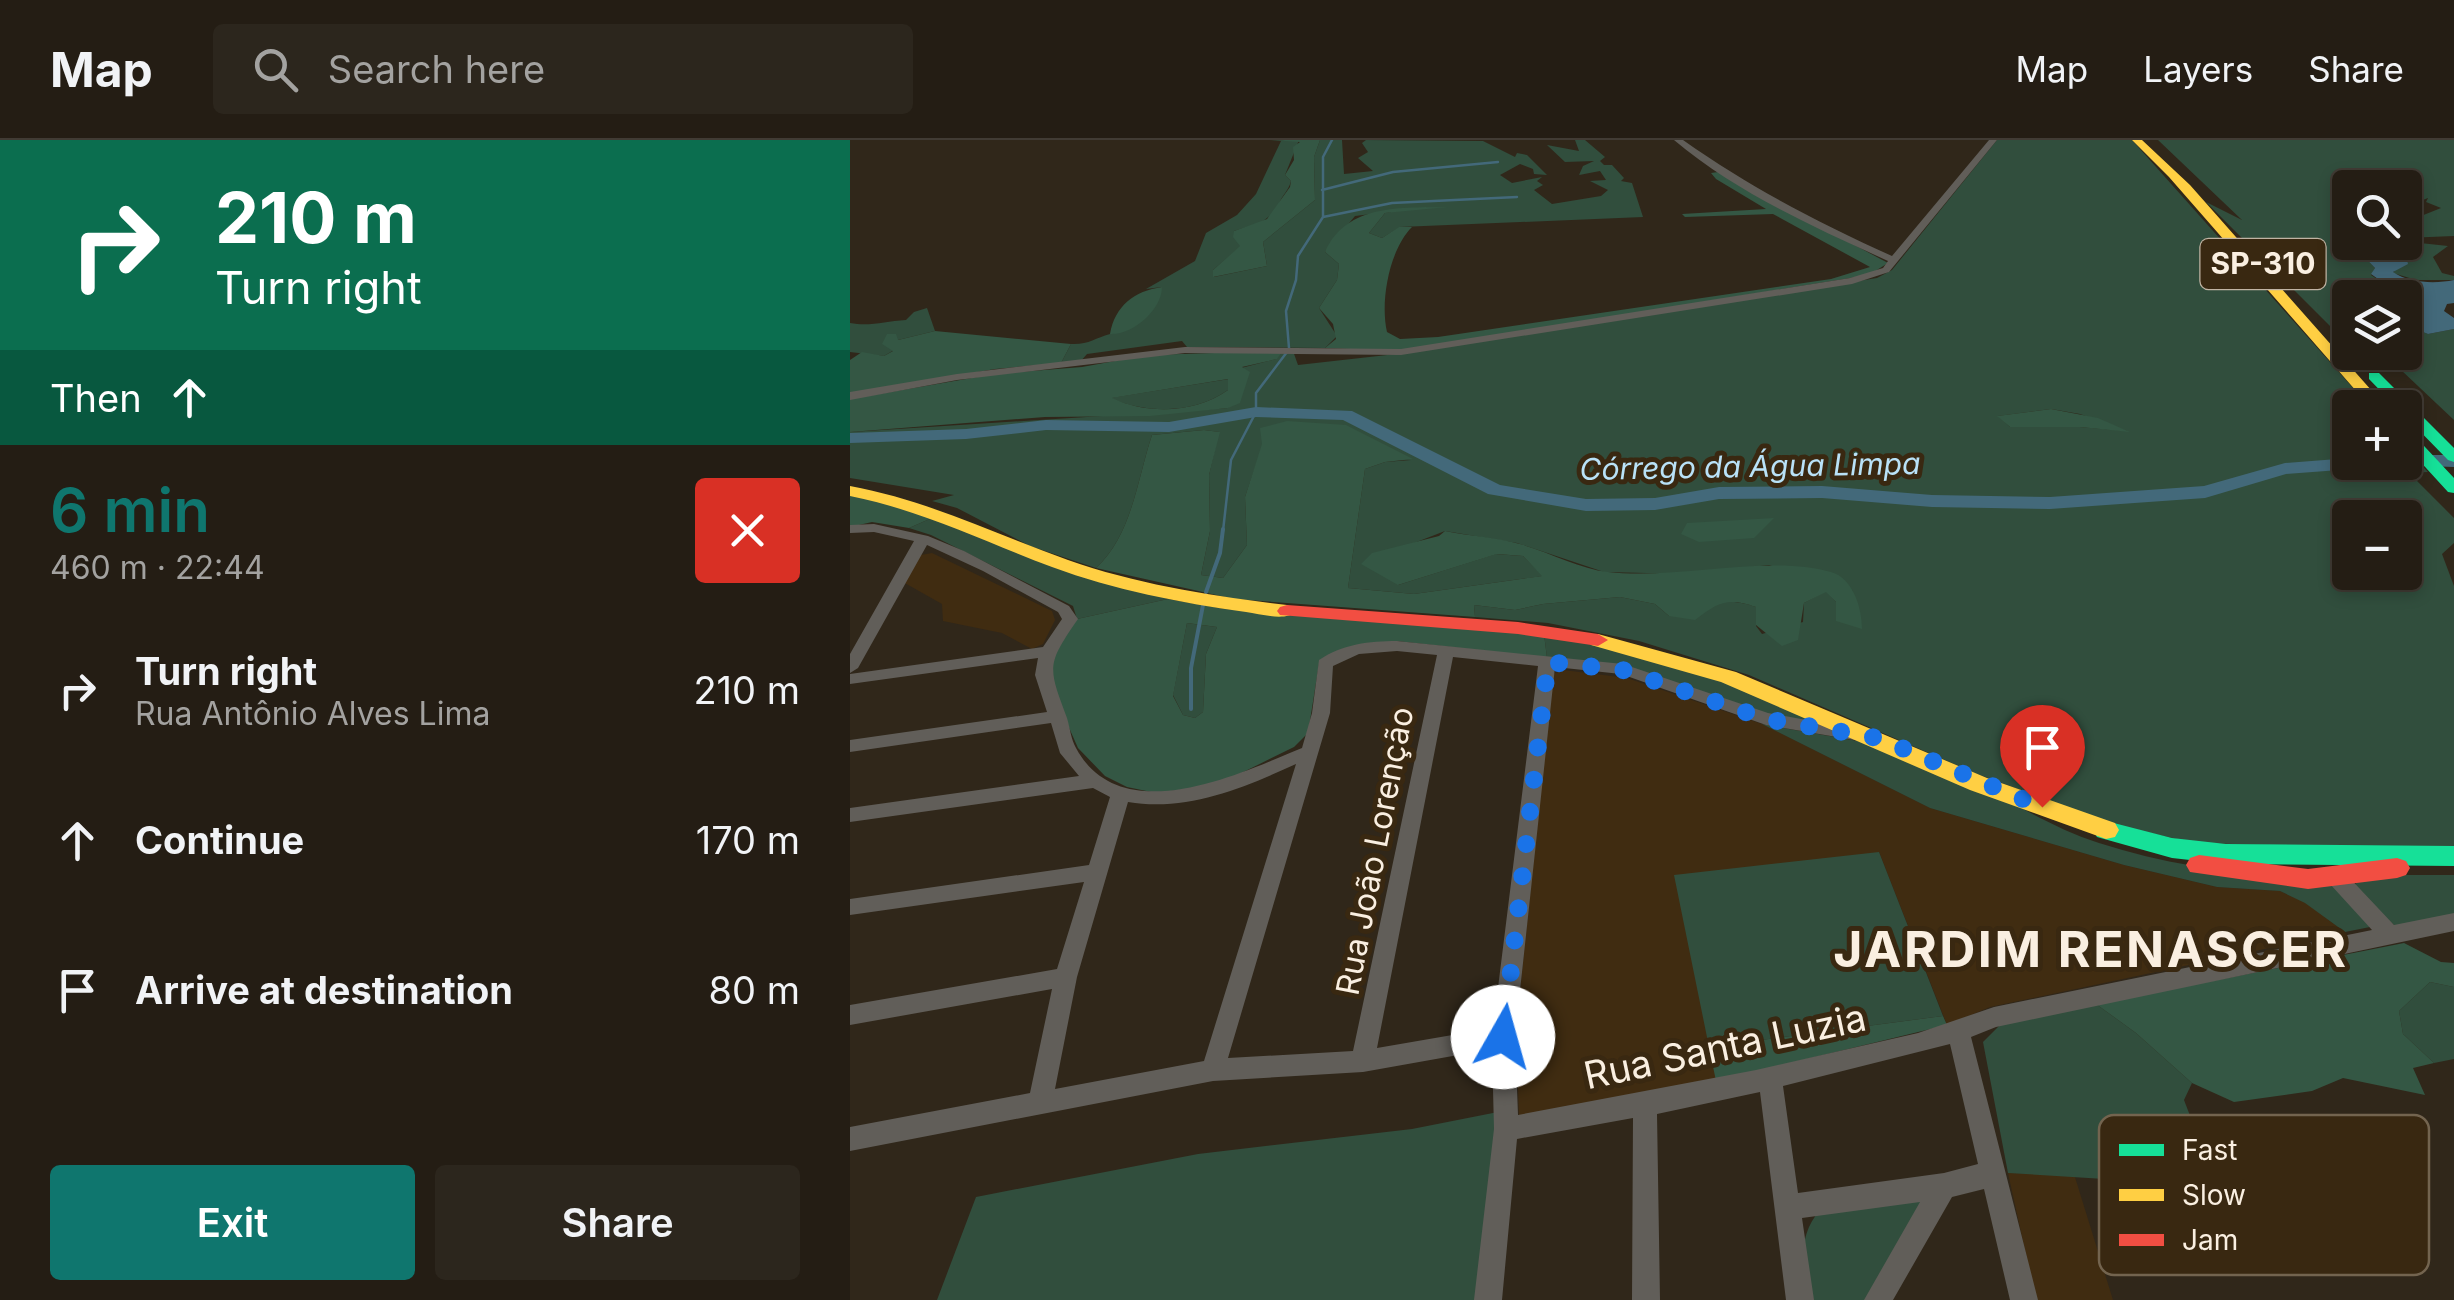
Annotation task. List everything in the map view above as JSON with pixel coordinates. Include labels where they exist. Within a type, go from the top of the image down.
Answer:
[{"type":"main road","name":"SP-310","points":[[2137,140],[2332,334]]},
{"type":"main road","name":"SP-310","points":[[2174,177],[2364,390]]},
{"type":"main road","name":"SP-310","points":[[2365,370],[2449,468]]},
{"type":"main road","name":"SP-310","points":[[2422,450],[2449,468]]},
{"type":"main road","points":[[850,490],[883,494],[947,513],[1078,570],[1229,605],[1543,630],[1631,646],[1768,688],[2013,797],[2144,842],[2341,877],[2385,868],[2454,866]]},
{"type":"main road","points":[[2270,866],[2330,855],[2454,856]]},
{"type":"main road","points":[[2330,855],[2342,865],[2341,877]]},
{"type":"street","points":[[1678,140],[1752,190],[1895,261]]},
{"type":"street","points":[[850,396],[958,377],[1185,350],[1400,352],[1852,281],[1881,273],[1895,261],[1994,140]]},
{"type":"street","points":[[850,529],[885,526],[923,539],[1064,608],[1070,620],[1048,651],[1041,672],[1044,689],[1068,752],[1095,781],[1121,793],[1171,798],[1218,790],[1308,752]]},
{"type":"street","points":[[850,668],[923,539]]},
{"type":"street","points":[[1213,1070],[1321,713],[1322,674],[1325,664],[1334,657],[1367,646],[1623,670],[1766,719],[1878,738]]},
{"type":"street","points":[[850,679],[1048,651]]},
{"type":"street","name":"Rua João Lorenção","points":[[1363,1061],[1446,652]]},
{"type":"street","points":[[1488,1300],[1506,1129],[1503,1037],[1548,662]]},
{"type":"street","points":[[850,746],[1057,716]]},
{"type":"street","points":[[850,815],[1095,781]]},
{"type":"street","points":[[1040,1102],[1066,977],[1121,793]]},
{"type":"street","points":[[850,907],[1096,872]]},
{"type":"street","points":[[2341,877],[2390,935]]},
{"type":"street","name":"Rua Santa Luzia","points":[[1506,1129],[1645,1106],[1770,1079],[1959,1033],[1994,1016],[2454,922]]},
{"type":"street","points":[[850,1014],[1066,977]]},
{"type":"street","points":[[1959,1033],[2024,1300]]},
{"type":"street","points":[[850,1139],[1213,1070],[1363,1061],[1503,1037]]},
{"type":"street","points":[[1770,1079],[1800,1300]]},
{"type":"street","points":[[1645,1106],[1646,1300]]},
{"type":"street","points":[[1788,1207],[1944,1186],[1995,1173]]},
{"type":"street","points":[[1878,1300],[1944,1186]]},
{"type":"shaded area","points":[[932,553],[1052,611],[1055,620],[1043,644],[1032,649],[1002,633],[943,621],[942,604],[903,582],[921,555]]},
{"type":"shaded area","points":[[1563,670],[1627,678],[1762,724],[1930,808],[2124,865],[2217,887],[2280,891],[2306,903],[2345,932],[1990,1007],[1947,1025],[1879,852],[1716,1081],[1519,1117],[1516,1030],[1553,674]]},
{"type":"shaded area","points":[[2008,1173],[2074,1174],[2099,1255],[2099,1275],[2105,1275],[2113,1300],[2036,1300]]},
{"type":"green space","points":[[1270,140],[1320,140],[1314,157],[1315,200],[1263,242],[1267,266],[1213,277],[1213,270],[1240,246],[1233,237],[1234,231],[1267,219],[1290,187],[1291,181],[1285,175],[1294,160],[1293,147],[1300,142]]},
{"type":"green space","points":[[1299,140],[1285,175],[1291,181],[1278,209],[1262,222],[1234,231],[1241,246],[1213,270],[1214,277],[1267,266],[1263,242],[1315,200],[1314,157],[1320,140],[1342,140],[1344,174],[1373,171],[1358,158],[1368,152],[1362,143],[1366,140],[1483,141],[1515,157],[1517,153],[1527,155],[1547,175],[1534,174],[1533,169],[1520,164],[1500,175],[1512,183],[1542,177],[1537,181],[1543,185],[1534,190],[1552,204],[1601,196],[1608,190],[1590,181],[1606,180],[1600,171],[1579,175],[1583,166],[1594,161],[1565,162],[1547,145],[1579,151],[1575,140],[1585,140],[1605,157],[1600,161],[1604,165],[1612,165],[1624,178],[1621,181],[1632,183],[1643,217],[1400,227],[1382,238],[1369,233],[1385,213],[1411,209],[1355,216],[1325,252],[1339,264],[1337,280],[1319,308],[1337,336],[1325,348],[1187,347],[1182,341],[1087,354],[1080,362],[1061,363],[1071,344],[1120,331],[1143,319],[1162,287],[1146,289],[1195,261],[1206,233],[1237,215],[1256,194],[1281,141]]},
{"type":"green space","points":[[1997,140],[2132,140],[2332,364],[2332,370],[2337,370],[2355,390],[2332,390],[2332,480],[2416,480],[2454,518],[2454,543],[2442,554],[2454,586],[2454,850],[2195,843],[2119,826],[1977,774],[1749,675],[1639,641],[1548,623],[1475,617],[1474,605],[1515,610],[1620,597],[1655,604],[1669,616],[1712,603],[1733,602],[1756,607],[1756,626],[1762,634],[1803,622],[1804,603],[1826,591],[1836,602],[1853,591],[1769,565],[1688,574],[1604,572],[1517,543],[1445,531],[1414,543],[1398,585],[1496,554],[1523,556],[1543,576],[1414,594],[1348,588],[1365,469],[1385,462],[1411,460],[1263,444],[1245,497],[1247,545],[1223,578],[1201,575],[1210,531],[1209,475],[1219,432],[1152,435],[1126,523],[1096,568],[1030,546],[957,508],[932,501],[954,495],[850,478],[850,432],[1228,408],[1241,368],[1276,359],[1283,351],[1293,351],[1298,365],[1405,353],[1877,278],[1892,270]],"holes":[[[2051,409],[2080,414],[2127,431],[2010,427],[1998,416]]]},
{"type":"green space","points":[[2158,140],[2454,140],[2454,236],[2422,237],[2422,216],[2441,208],[2426,202],[2428,198],[2422,200],[2422,170],[2332,170],[2332,260],[2368,260],[2375,268],[2371,275],[2378,280],[2332,280],[2332,328],[2206,202],[2242,220]]},
{"type":"green space","points":[[1718,172],[1888,263],[1869,275],[1400,351],[1325,348],[1336,339],[1333,324],[1319,308],[1337,280],[1339,264],[1325,252],[1347,224],[1361,216],[1394,209],[1448,207],[1385,213],[1369,233],[1382,238],[1399,227],[1412,227],[1397,249],[1386,292],[1387,332],[1400,339],[1438,337],[1831,279],[1870,267],[1773,214],[1685,217],[1682,214],[1766,209],[1711,173]]},
{"type":"green space","points":[[2422,243],[2448,246],[2433,257],[2442,273],[2454,276],[2454,280],[2416,280],[2393,273],[2403,260],[2422,260]]},
{"type":"green space","points":[[1162,287],[1157,304],[1145,319],[1128,330],[1110,334],[1116,315],[1127,302]]},
{"type":"green space","points":[[927,308],[935,331],[898,340],[890,347],[894,350],[884,356],[850,352],[850,323],[906,320]]},
{"type":"green space","points":[[2454,329],[2454,420],[2401,370],[2422,370],[2422,332]]},
{"type":"green space","points":[[935,331],[1071,344],[1061,363],[995,369],[850,394],[850,360],[862,352],[884,356],[893,351],[882,344],[887,334],[896,334],[898,340]]},
{"type":"green space","points":[[1283,351],[1277,359],[1242,367],[1250,372],[1240,403],[1228,408],[1150,416],[1045,417],[850,432],[850,399],[995,374],[1082,367],[1148,355]],"holes":[[[1228,379],[1228,390],[1201,403],[1172,409],[1141,407],[1112,398]]]},
{"type":"green space","points":[[1229,379],[1228,390],[1186,407],[1155,409],[1110,398]]},
{"type":"green space","points":[[2051,409],[2098,418],[2130,432],[2010,427],[1997,416]]},
{"type":"green space","points":[[1287,421],[1346,425],[1413,459],[1365,469],[1348,588],[1414,594],[1542,576],[1523,556],[1497,554],[1398,585],[1361,564],[1372,553],[1439,536],[1445,531],[1531,547],[1608,572],[1780,566],[1831,572],[1845,580],[1855,595],[1862,629],[1836,621],[1836,602],[1826,592],[1804,603],[1798,640],[1782,646],[1756,625],[1756,607],[1738,602],[1717,605],[1695,620],[1669,616],[1655,604],[1620,597],[1515,610],[1474,605],[1475,617],[1234,599],[1096,568],[1126,523],[1152,435],[1204,430],[1220,432],[1209,475],[1210,531],[1201,575],[1223,578],[1247,545],[1245,497],[1262,444],[1260,428]]},
{"type":"green space","points":[[850,495],[941,514],[909,528],[872,522],[850,527]]},
{"type":"green space","points":[[941,514],[1168,599],[1077,619],[1073,606],[931,535],[909,528]]},
{"type":"green space","points":[[1774,518],[1754,538],[1699,542],[1681,534],[1687,523]]},
{"type":"green space","points":[[1168,599],[1225,609],[1544,634],[1547,658],[1397,641],[1319,664],[1308,733],[1294,747],[1217,785],[1156,793],[1127,787],[1105,776],[1078,748],[1051,687],[1054,650],[1077,619]],"holes":[[[1187,623],[1217,627],[1206,654],[1203,712],[1195,718],[1183,715],[1173,696]]]},
{"type":"green space","points":[[1187,623],[1217,627],[1206,654],[1203,712],[1195,718],[1183,715],[1173,695]]},
{"type":"green space","points":[[1544,634],[1666,659],[1839,727],[1769,717],[1695,689],[1547,658]]},
{"type":"green space","points":[[1762,724],[1881,746],[1924,759],[2073,834],[2128,852],[2215,870],[2333,884],[2370,927],[2345,932],[2305,903],[2280,891],[2217,887],[2124,865],[1930,808]]},
{"type":"green space","points":[[1879,852],[1943,1016],[1709,1047],[1674,875]]},
{"type":"green space","points":[[2393,875],[2454,875],[2454,914],[2395,926],[2353,887],[2357,882]]},
{"type":"green space","points":[[2404,943],[2441,962],[2454,963],[2454,987],[2430,982],[2399,1011],[2403,1034],[2434,1063],[2413,1068],[2425,1095],[2343,1078],[2312,1091],[2234,1102],[2192,1083],[2136,1033],[2096,1004]]},
{"type":"green space","points":[[2430,982],[2454,987],[2454,1059],[2434,1063],[2403,1034],[2399,1011]]},
{"type":"green space","points":[[2096,1004],[2136,1033],[2192,1083],[2184,1100],[2190,1115],[2099,1115],[2099,1179],[2008,1173],[1983,1042],[2002,1023]]},
{"type":"green space","points":[[1943,1016],[1947,1025],[1716,1081],[1709,1047]]},
{"type":"green space","points":[[1498,1112],[1479,1300],[937,1300],[976,1197],[1198,1154],[1412,1129]]},
{"type":"green space","points":[[1916,1195],[1922,1204],[1865,1300],[1807,1300],[1805,1242],[1820,1210]]},
{"type":"water","points":[[2367,260],[2407,260],[2408,264],[2393,272],[2414,280],[2380,280],[2371,274],[2375,268]]},
{"type":"water","points":[[2454,280],[2454,303],[2447,304],[2444,311],[2454,318],[2454,329],[2422,332],[2422,282]]},
{"type":"waterway","points":[[1323,190],[1323,157],[1332,140]]},
{"type":"waterway","points":[[1323,190],[1393,172],[1498,162]]},
{"type":"waterway","points":[[1323,190],[1323,217]]},
{"type":"waterway","points":[[1323,217],[1392,203],[1517,197]]},
{"type":"waterway","points":[[1289,348],[1286,311],[1296,280],[1298,256],[1323,217]]},
{"type":"waterway","points":[[1223,531],[1231,460],[1256,412],[1256,393],[1287,352]]},
{"type":"waterway","name":"Córrego da Água Limpa","points":[[850,438],[966,434],[1046,425],[1169,427],[1256,412],[1346,415],[1495,490],[1586,505],[1655,504],[1719,493],[1822,492],[1932,501],[2050,503],[2205,492],[2285,469],[2332,465]]},
{"type":"waterway","name":"Córrego da Água Limpa","points":[[2422,461],[2454,461]]},
{"type":"waterway","points":[[1206,592],[1220,553],[1223,529]]},
{"type":"waterway","points":[[1191,709],[1191,668],[1203,605]]},
{"type":"traffic: fast","points":[[2374,376],[2454,457]]},
{"type":"traffic: fast","points":[[2422,453],[2454,488]]},
{"type":"traffic: fast","points":[[2106,830],[2172,848],[2226,854],[2454,856]]},
{"type":"traffic: slow","points":[[2137,140],[2186,187]]},
{"type":"traffic: slow","points":[[2174,177],[2364,390]]},
{"type":"traffic: slow","points":[[850,491],[905,503],[1061,564],[1116,581],[1201,599],[1287,611]]},
{"type":"traffic: slow","points":[[1598,640],[1729,677],[1979,784],[2106,830]]},
{"type":"traffic: jam","points":[[1287,611],[1518,628],[1598,640]]},
{"type":"traffic: jam","points":[[2199,865],[2308,879],[2397,868]]},
{"type":"district","name":"JARDIM RENASCER","points":[[2091,949]]},
{"type":"route","points":[[1503,1037],[1548,662],[1623,670],[1766,719],[1878,738],[2042,807]]}]
